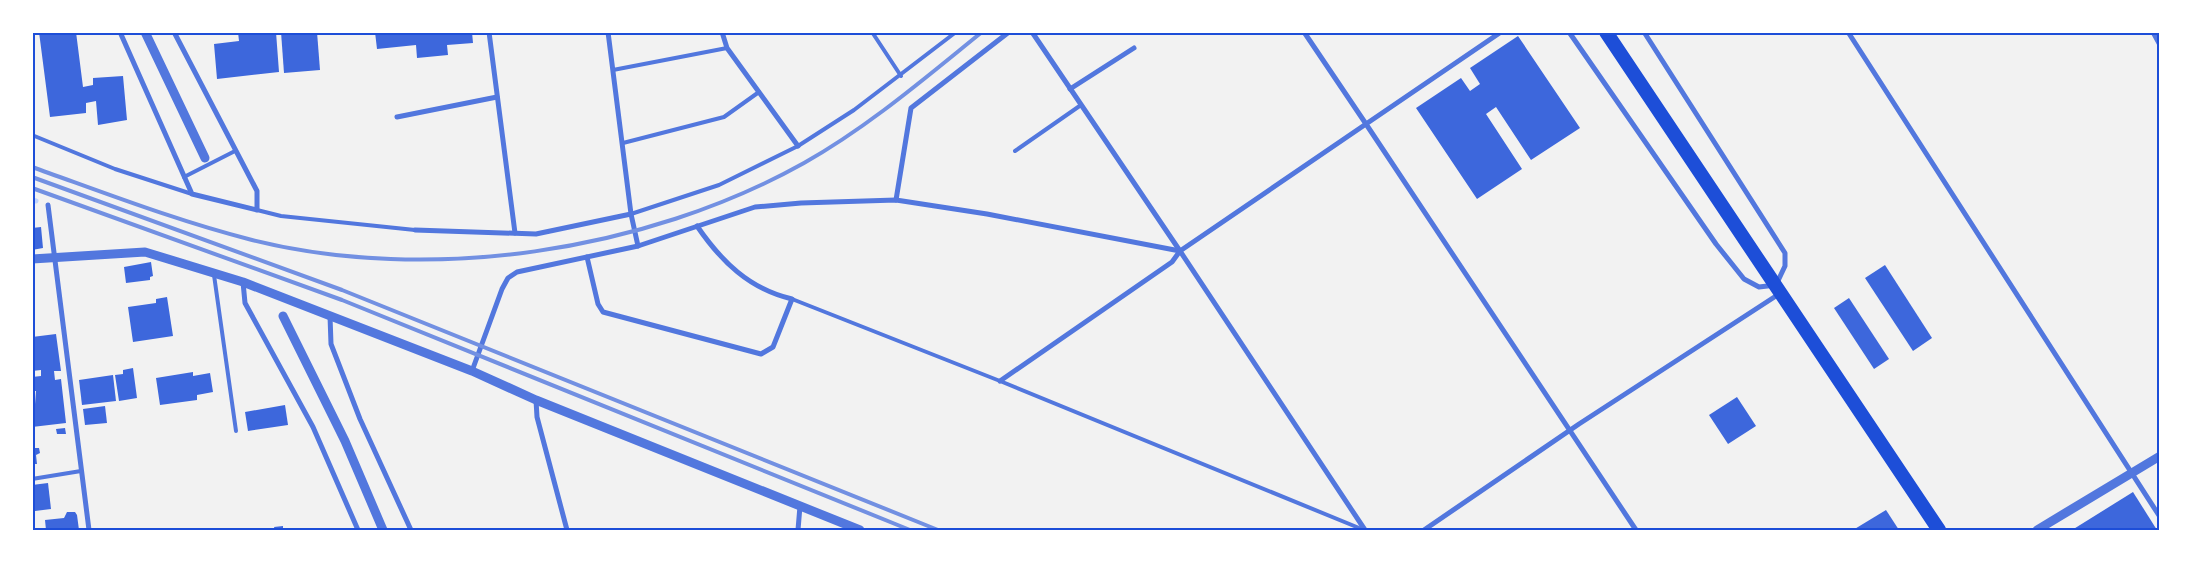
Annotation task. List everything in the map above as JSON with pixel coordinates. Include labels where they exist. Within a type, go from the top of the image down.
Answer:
[{"type":"highway","points":[[1606,32],[1939,530]]},
{"type":"street","points":[[120,32],[192,194],[257,210],[257,192],[174,32]]},
{"type":"street","points":[[145,32],[205,158]]},
{"type":"street","points":[[489,32],[515,233]]},
{"type":"street","points":[[608,32],[631,214],[638,246]]},
{"type":"street","points":[[722,32],[727,48],[798,146]]},
{"type":"street","points":[[896,200],[911,108],[1009,32]]},
{"type":"street","points":[[1032,32],[1365,530]]},
{"type":"street","points":[[1304,32],[1636,530]]},
{"type":"street","points":[[1000,381],[1172,262],[1180,251],[1501,32]]},
{"type":"street","points":[[1570,32],[1716,244],[1744,279],[1759,287],[1779,289]]},
{"type":"street","points":[[1424,530],[1779,289],[1785,266],[1785,253],[1644,32]]},
{"type":"street","points":[[1848,32],[2160,517]]},
{"type":"street","points":[[2153,32],[2160,45]]},
{"type":"street","points":[[1070,89],[1134,48]]},
{"type":"street","points":[[397,117],[497,96]]},
{"type":"street","points":[[472,371],[502,288],[508,278],[517,272],[638,246],[755,207],[801,203],[896,200],[987,214],[1180,251]]},
{"type":"street","points":[[48,205],[89,530]]},
{"type":"street","points":[[415,230],[536,234],[631,214]]},
{"type":"street","points":[[587,258],[598,304],[603,312],[761,354],[773,347],[792,299],[742,279],[697,226]]},
{"type":"street","points":[[32,259],[145,252],[243,282],[472,371],[536,400],[860,530]]},
{"type":"street","points":[[243,282],[242,291],[245,303],[313,427],[358,530]]},
{"type":"street","points":[[330,315],[331,344],[334,352],[360,419],[411,530]]},
{"type":"street","points":[[283,316],[344,441],[383,530]]},
{"type":"street","points":[[536,400],[537,416],[567,530]]},
{"type":"street","points":[[2037,530],[2160,456]]},
{"type":"street","points":[[798,530],[800,506]]},
{"type":"lane","points":[[872,32],[901,76]]},
{"type":"lane","points":[[631,214],[719,186],[798,146],[854,110],[901,76],[956,32]]},
{"type":"lane","points":[[613,70],[727,48]]},
{"type":"lane","points":[[623,143],[724,117],[759,92]]},
{"type":"lane","points":[[1015,151],[1081,105]]},
{"type":"lane","points":[[32,135],[115,169],[192,194]]},
{"type":"lane","points":[[184,177],[235,151]]},
{"type":"lane","points":[[257,210],[290,217],[415,230]]},
{"type":"lane","points":[[214,273],[236,431]]},
{"type":"lane","points":[[792,299],[1000,381],[1365,530]]},
{"type":"lane","points":[[32,480],[81,471]]},
{"type":"building","points":[[39,32],[76,32],[83,87],[93,85],[93,78],[123,76],[127,120],[98,125],[96,101],[86,103],[86,113],[50,117]]},
{"type":"building","points":[[238,32],[276,32],[279,72],[217,79],[214,44],[239,41]]},
{"type":"building","points":[[281,32],[317,32],[320,70],[284,73]]},
{"type":"building","points":[[375,32],[472,32],[473,43],[447,45],[448,55],[417,58],[416,45],[377,49]]},
{"type":"building","points":[[1518,36],[1580,128],[1531,160],[1496,107],[1486,114],[1522,169],[1477,199],[1416,108],[1461,78],[1470,91],[1480,84],[1470,68]]},
{"type":"building","points":[[41,227],[43,248],[32,250],[32,228]]},
{"type":"building","points":[[151,262],[153,276],[150,277],[150,280],[126,283],[124,267]]},
{"type":"building","points":[[1885,265],[1932,338],[1913,351],[1865,278]]},
{"type":"building","points":[[167,297],[173,336],[133,342],[128,307],[156,303],[156,299]]},
{"type":"building","points":[[1849,298],[1889,359],[1874,369],[1834,308]]},
{"type":"building","points":[[56,334],[61,371],[54,371],[55,380],[61,379],[66,423],[32,427],[32,404],[35,404],[36,391],[33,391],[32,377],[41,376],[41,370],[32,371],[32,337]]},
{"type":"building","points":[[133,368],[137,398],[119,401],[115,375],[123,374],[123,370]]},
{"type":"building","points":[[193,372],[193,376],[210,373],[213,392],[197,395],[197,400],[160,405],[156,378]]},
{"type":"building","points":[[113,375],[116,401],[82,405],[79,380]]},
{"type":"building","points":[[1737,397],[1756,426],[1728,444],[1709,415]]},
{"type":"building","points":[[285,405],[288,425],[248,431],[245,412]]},
{"type":"building","points":[[105,406],[107,423],[85,425],[83,409]]},
{"type":"building","points":[[65,428],[66,434],[57,434],[56,429]]},
{"type":"building","points":[[32,448],[39,448],[40,453],[36,455],[37,464],[32,464]]},
{"type":"building","points":[[48,483],[51,509],[35,511],[32,501],[32,485]]},
{"type":"building","points":[[2133,492],[2157,530],[2072,530]]},
{"type":"building","points":[[1886,510],[1899,530],[1853,530]]},
{"type":"building","points":[[67,512],[75,512],[77,515],[79,530],[46,530],[45,520],[64,518]]},
{"type":"building","points":[[283,526],[283,530],[275,530],[274,527]]},
{"type":"waterway","points":[[32,200],[36,201]]},
{"type":"railway","points":[[32,167],[196,224],[252,240],[320,253],[391,259],[463,258],[535,251],[606,238],[676,219],[742,194],[804,163],[851,134],[896,101],[982,32]]},
{"type":"railway","points":[[32,177],[342,290],[938,530]]},
{"type":"railway","points":[[32,188],[342,300],[910,530]]}]
